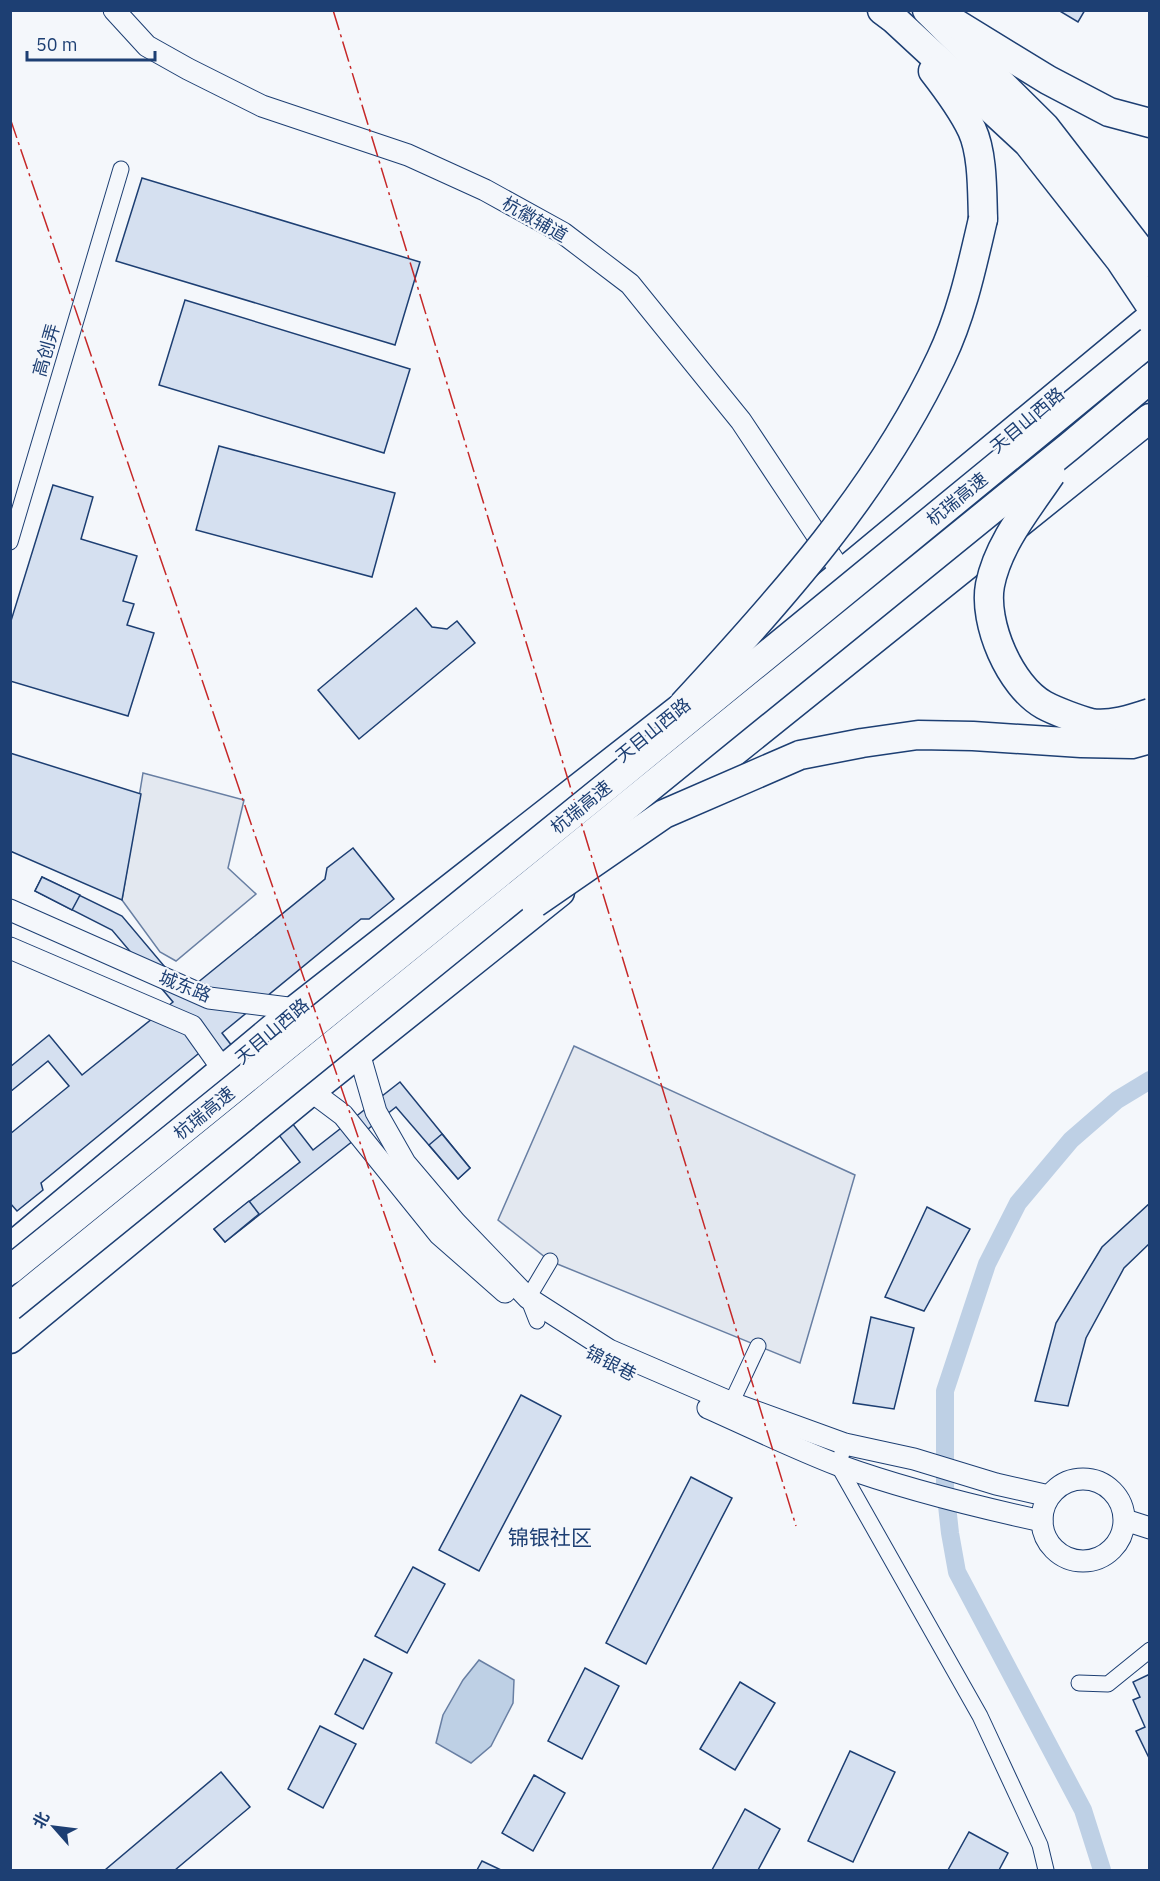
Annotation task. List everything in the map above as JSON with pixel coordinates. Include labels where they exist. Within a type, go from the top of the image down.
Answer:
[{"type":"highway","points":[[927,10],[1138,246],[1149,263]]},
{"type":"highway","points":[[936,10],[1048,80],[1109,112],[1149,123]]},
{"type":"highway","points":[[888,14],[1037,135],[1149,305]]},
{"type":"highway","points":[[612,782],[791,586],[857,499],[900,435],[942,357],[968,287],[982,219],[982,174],[973,131],[950,93],[888,14]]},
{"type":"highway","name":"天目山西路","points":[[10,1248],[296,1009],[672,715],[1149,318]]},
{"type":"highway","name":"杭瑞高速","points":[[10,1270],[612,782],[1149,341]]},
{"type":"highway","name":"杭瑞高速","points":[[10,1307],[354,1043],[1149,379]]},
{"type":"highway","points":[[10,1339],[311,1091],[354,1043],[1149,418]]},
{"type":"highway","points":[[1070,446],[1027,509],[997,559],[990,585],[988,606],[996,638],[1006,661],[1022,685],[1043,704],[1092,723],[1129,721],[1149,713]]},
{"type":"highway","points":[[354,1043],[664,814],[800,755],[918,735],[1132,744],[1149,739]]},
{"type":"main road","name":"杭徽辅道","points":[[114,10],[147,46],[188,69],[262,106],[408,155],[485,190],[563,233],[630,284],[741,421],[842,573]]},
{"type":"main road","name":"城东路","points":[[10,910],[209,998],[296,1009],[354,1043]]},
{"type":"main road","name":"城东路","points":[[10,948],[192,1026],[224,1071]]},
{"type":"main road","name":"锦银巷","points":[[354,1043],[376,1112],[405,1163],[455,1222],[528,1298],[609,1350],[838,1465],[909,1488],[1042,1521]]},
{"type":"main road","points":[[224,1071],[311,1091]]},
{"type":"main road","name":"锦银巷","points":[[311,1091],[343,1115],[439,1234],[537,1321],[597,1357],[644,1380],[728,1409],[845,1444],[914,1459],[996,1484],[1049,1496]]},
{"type":"main road","points":[[1089,1479],[1111,1488],[1123,1508],[1125,1520],[1123,1534],[1107,1554],[1095,1560],[1082,1562],[1069,1559],[1055,1550],[1048,1541],[1042,1521],[1044,1508],[1054,1490],[1069,1481],[1089,1479]]},
{"type":"main road","points":[[1125,1520],[1149,1528]]},
{"type":"street","name":"高创弄","points":[[10,542],[122,169]]},
{"type":"street","points":[[537,1321],[528,1298],[550,1261]]},
{"type":"street","points":[[728,1409],[758,1346]]},
{"type":"street","points":[[845,1444],[838,1465],[980,1716],[1040,1845],[1046,1870]]},
{"type":"street","points":[[1079,1683],[1108,1684],[1149,1650]]},
{"type":"shaded area","points":[[143,773],[244,800],[228,868],[256,894],[176,961],[160,952],[122,900]]},
{"type":"shaded area","points":[[574,1046],[855,1175],[800,1363],[550,1261],[498,1220]]},
{"type":"water","points":[[479,1660],[514,1680],[513,1703],[491,1746],[471,1763],[436,1743],[443,1715],[463,1680]]},
{"type":"building","points":[[1058,10],[1085,10],[1078,22]]},
{"type":"building","points":[[142,178],[420,262],[395,345],[116,261]]},
{"type":"building","points":[[185,300],[410,369],[384,453],[159,385]]},
{"type":"building","points":[[219,446],[395,493],[372,577],[196,530]]},
{"type":"building","points":[[53,485],[93,497],[81,539],[137,556],[123,601],[134,604],[127,625],[154,633],[128,716],[10,681],[10,624]]},
{"type":"building","points":[[416,608],[432,627],[447,629],[457,621],[475,643],[359,739],[318,690]]},
{"type":"building","points":[[10,753],[141,794],[122,900],[10,851]]},
{"type":"building","points":[[353,848],[394,899],[369,919],[361,919],[222,1033],[313,1150],[400,1082],[470,1168],[458,1179],[396,1107],[225,1242],[214,1229],[300,1162],[209,1045],[41,1183],[43,1190],[17,1211],[10,1203],[10,1134],[69,1086],[48,1061],[10,1092],[10,1067],[49,1035],[82,1075],[173,1002],[112,930],[35,891],[42,877],[122,916],[186,992],[325,879],[327,868]]},
{"type":"building","points":[[42,877],[80,895],[72,910],[35,891]]},
{"type":"building","points":[[442,1134],[470,1168],[458,1179],[429,1145]]},
{"type":"building","points":[[249,1201],[259,1214],[225,1242],[214,1229]]},
{"type":"building","points":[[1150,1203],[1150,1243],[1124,1268],[1086,1338],[1068,1406],[1035,1401],[1056,1323],[1102,1247]]},
{"type":"building","points":[[927,1207],[970,1229],[924,1311],[885,1297]]},
{"type":"building","points":[[871,1317],[914,1328],[894,1409],[853,1403]]},
{"type":"building","points":[[521,1395],[561,1416],[479,1571],[439,1550]]},
{"type":"building","points":[[691,1477],[732,1498],[646,1664],[606,1643]]},
{"type":"building","points":[[413,1567],[445,1584],[407,1653],[375,1636]]},
{"type":"building","points":[[364,1659],[392,1673],[363,1729],[335,1714]]},
{"type":"building","points":[[585,1668],[619,1686],[582,1759],[548,1741]]},
{"type":"building","points":[[1150,1674],[1150,1760],[1136,1731],[1145,1727],[1133,1700],[1140,1697],[1133,1682]]},
{"type":"building","points":[[740,1682],[775,1703],[735,1770],[700,1749]]},
{"type":"building","points":[[320,1726],[356,1744],[323,1808],[288,1789]]},
{"type":"building","points":[[850,1751],[895,1772],[853,1862],[808,1841]]},
{"type":"building","points":[[221,1772],[250,1807],[175,1870],[105,1870]]},
{"type":"building","points":[[534,1775],[565,1793],[533,1851],[502,1833]]},
{"type":"building","points":[[745,1809],[780,1829],[758,1870],[712,1870]]},
{"type":"building","points":[[969,1832],[1008,1853],[999,1870],[948,1870]]},
{"type":"building","points":[[482,1861],[501,1870],[477,1870]]},
{"type":"waterway","points":[[1102,1870],[1083,1810],[957,1572],[945,1487],[945,1391],[987,1264],[1018,1203],[1071,1140],[1117,1100],[1150,1080]]},
{"type":"power","points":[[333,10],[796,1526]]},
{"type":"power","points":[[10,118],[436,1365]]},
{"type":"district","name":"锦银社区","points":[[550,1537]]}]
